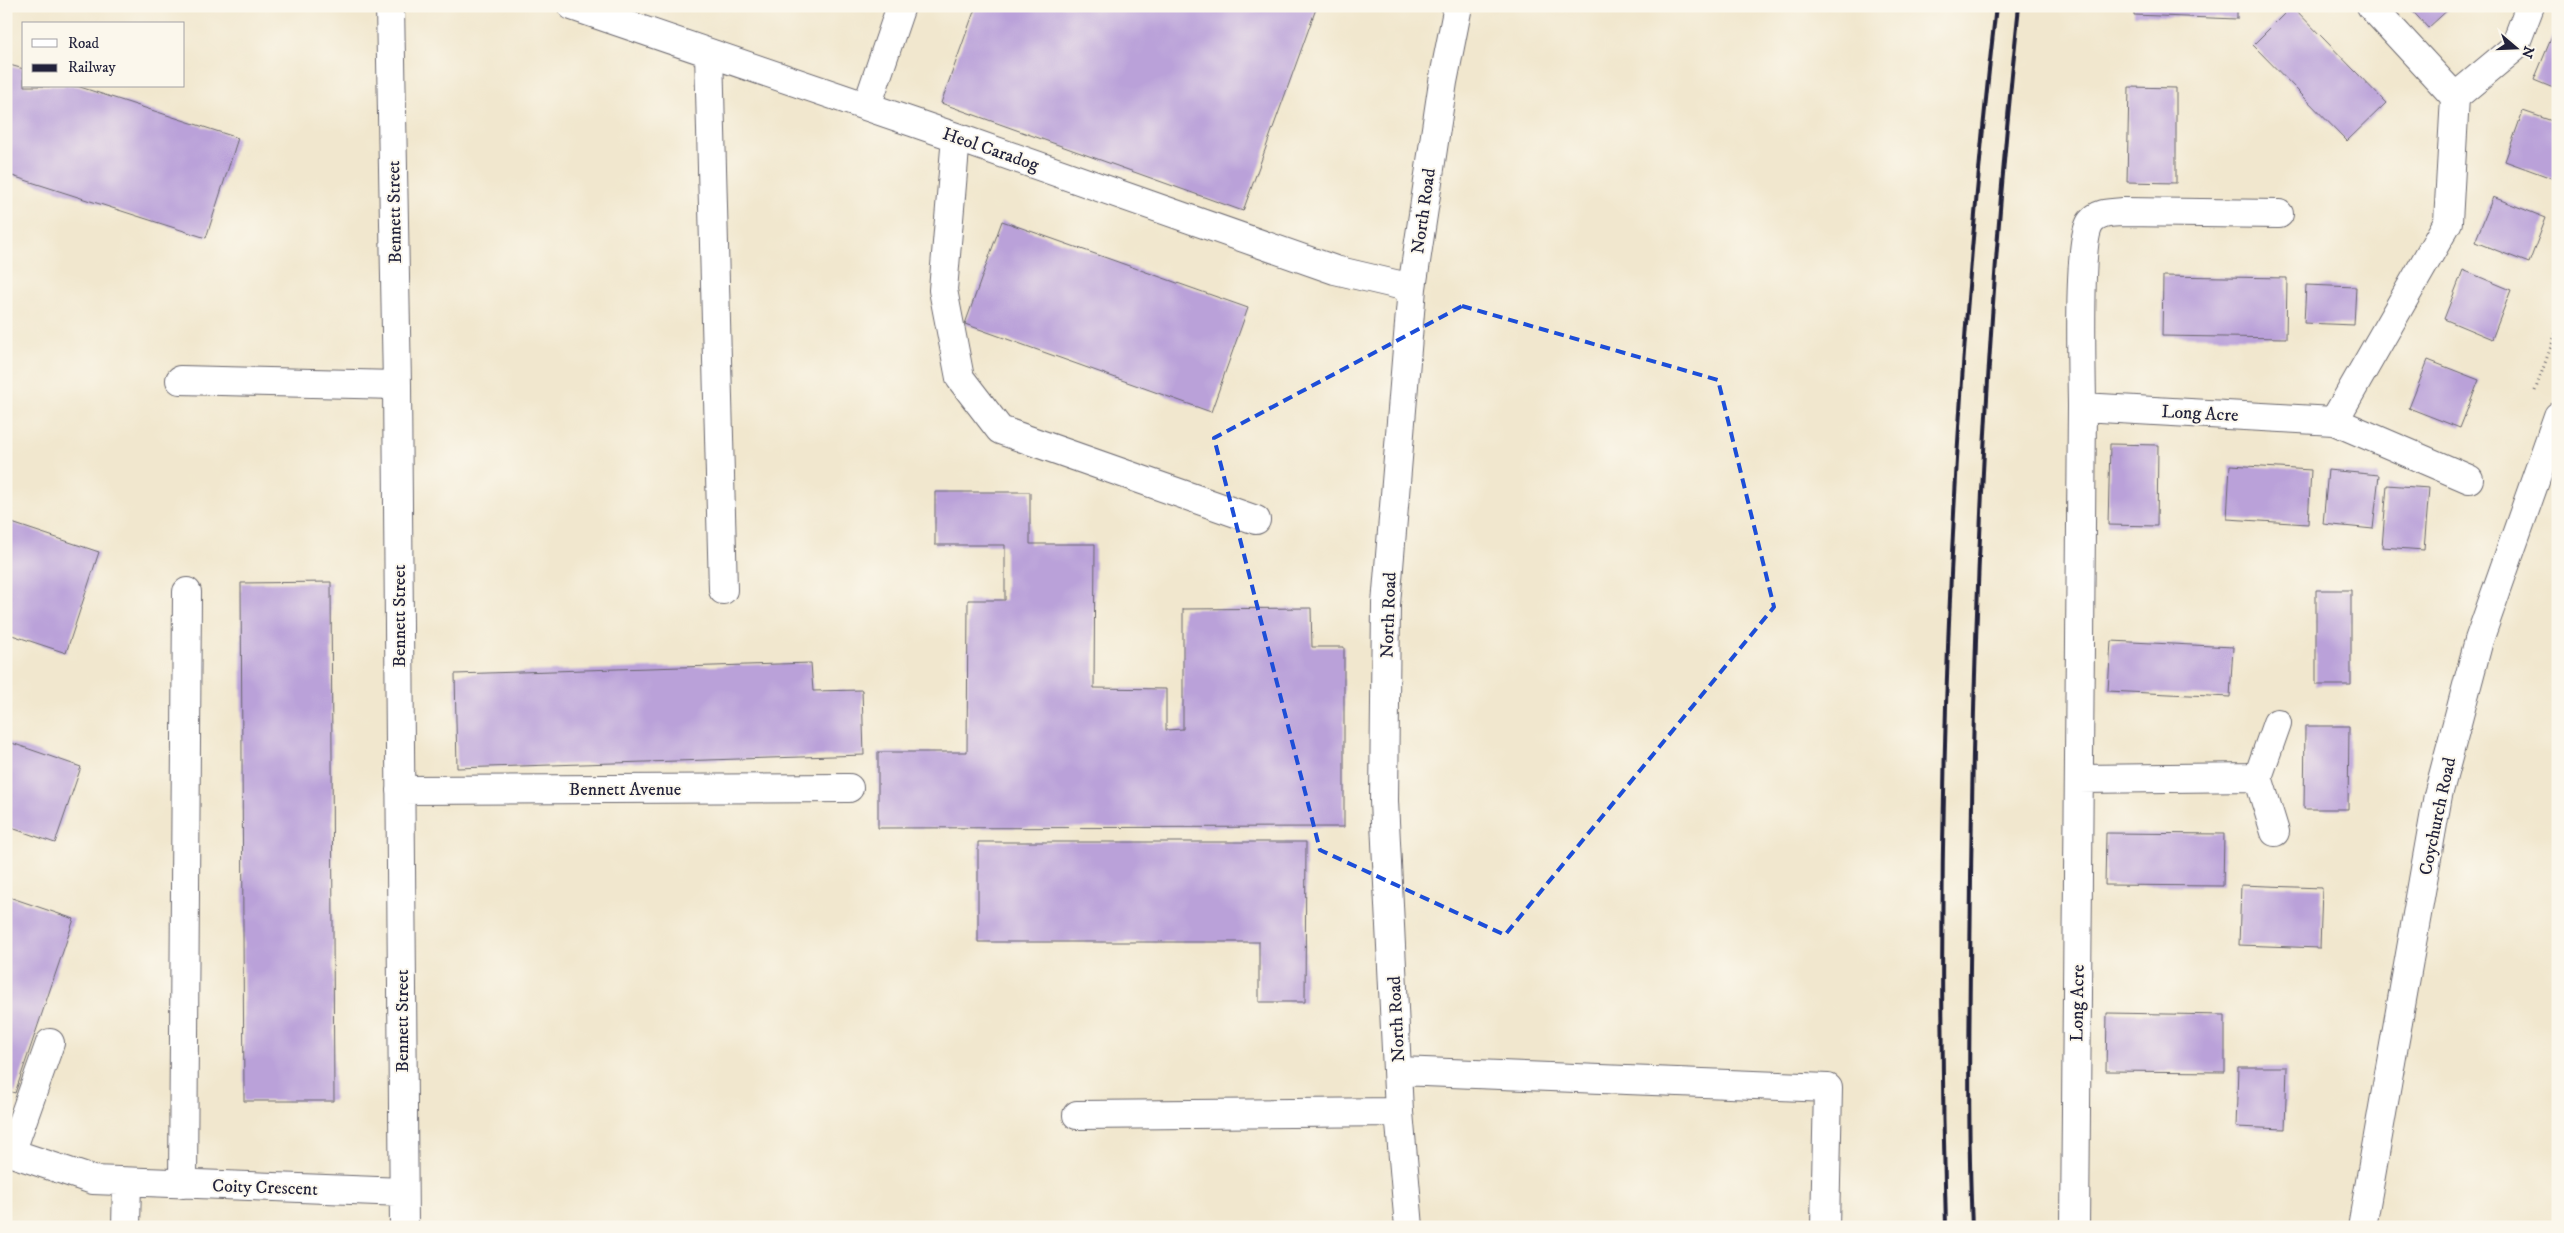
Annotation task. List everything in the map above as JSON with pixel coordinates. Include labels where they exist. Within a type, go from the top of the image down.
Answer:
[{"type":"street","name":"Bennett Street","points":[[390,6],[397,385],[404,1227]]},
{"type":"street","name":"Heol Caradog","points":[[572,6],[867,106],[1336,270],[1412,288]]},
{"type":"street","points":[[867,106],[901,6]]},
{"type":"street","name":"North Road","points":[[1409,1227],[1399,1112],[1384,801],[1386,604],[1412,288],[1442,82],[1458,6]]},
{"type":"street","points":[[2371,6],[2455,97],[2448,222],[2334,421],[2469,479]]},
{"type":"street","points":[[2455,97],[2514,48],[2530,6]]},
{"type":"street","points":[[709,53],[723,590]]},
{"type":"street","points":[[956,137],[943,290],[960,378],[1000,430],[1256,520]]},
{"type":"street","points":[[2082,407],[2083,249],[2090,223],[2100,214],[2123,212],[2279,214]]},
{"type":"street","points":[[180,380],[397,385]]},
{"type":"street","name":"Long Acre","points":[[2075,1227],[2082,407],[2334,421]]},
{"type":"street","name":"Coychurch Road","points":[[2362,1227],[2438,795],[2479,640],[2558,416]]},
{"type":"street","points":[[183,1184],[187,592]]},
{"type":"street","points":[[2275,832],[2258,777],[2277,723]]},
{"type":"street","points":[[2079,779],[2258,777]]},
{"type":"street","name":"Bennett Avenue","points":[[400,790],[849,788]]},
{"type":"street","points":[[8,1152],[50,1043]]},
{"type":"street","points":[[1398,1071],[1828,1088],[1825,1227]]},
{"type":"street","points":[[1077,1116],[1399,1112]]},
{"type":"street","name":"Coity Crescent","points":[[8,1152],[93,1180],[403,1192]]},
{"type":"street","points":[[126,1227],[127,1182]]},
{"type":"highlighted area","points":[[1462,306],[1718,380],[1774,607],[1505,935],[1320,850],[1214,438]]},
{"type":"building","points":[[976,6],[1317,6],[1243,211],[941,103]]},
{"type":"building","points":[[2134,6],[2237,6],[2237,19],[2134,15]]},
{"type":"building","points":[[2292,6],[2386,103],[2347,141],[2253,45]]},
{"type":"building","points":[[2408,6],[2452,6],[2428,28]]},
{"type":"building","points":[[2558,22],[2558,90],[2534,80]]},
{"type":"building","points":[[6,64],[22,68],[22,88],[83,88],[238,138],[206,238],[6,174]]},
{"type":"building","points":[[2129,87],[2176,88],[2176,183],[2127,182]]},
{"type":"building","points":[[2523,111],[2558,123],[2557,180],[2505,161]]},
{"type":"building","points":[[2493,197],[2546,218],[2529,263],[2475,242]]},
{"type":"building","points":[[1002,221],[1248,308],[1211,412],[965,324]]},
{"type":"building","points":[[2463,270],[2511,290],[2492,339],[2444,319]]},
{"type":"building","points":[[2163,276],[2287,278],[2286,338],[2162,336]]},
{"type":"building","points":[[2306,285],[2356,287],[2354,325],[2304,323]]},
{"type":"building","points":[[2428,360],[2479,380],[2460,428],[2409,408]]},
{"type":"building","points":[[2110,444],[2158,445],[2157,526],[2108,525]]},
{"type":"building","points":[[2230,465],[2311,470],[2308,524],[2227,519]]},
{"type":"building","points":[[2328,470],[2379,475],[2373,529],[2323,524]]},
{"type":"building","points":[[2387,485],[2429,488],[2424,550],[2382,547]]},
{"type":"building","points":[[935,492],[1030,492],[1030,544],[1095,544],[1094,688],[1166,689],[1166,730],[1183,729],[1183,609],[1311,608],[1312,647],[1344,647],[1344,827],[878,828],[878,752],[967,752],[968,600],[1005,600],[1005,545],[935,545]]},
{"type":"building","points":[[6,521],[99,552],[66,653],[6,633]]},
{"type":"building","points":[[331,582],[334,1101],[244,1101],[241,583]]},
{"type":"building","points":[[2316,590],[2351,590],[2351,685],[2316,685]]},
{"type":"building","points":[[2111,641],[2233,647],[2230,697],[2108,691]]},
{"type":"building","points":[[811,663],[813,691],[862,690],[864,755],[457,768],[455,674]]},
{"type":"building","points":[[2305,726],[2349,726],[2348,809],[2304,809]]},
{"type":"building","points":[[6,741],[81,767],[55,843],[6,826]]},
{"type":"building","points":[[2106,833],[2224,834],[2223,886],[2105,885]]},
{"type":"building","points":[[978,842],[1306,842],[1305,1002],[1259,1002],[1259,942],[978,942]]},
{"type":"building","points":[[2241,885],[2322,888],[2320,948],[2239,945]]},
{"type":"building","points":[[6,896],[74,919],[15,1093],[6,1090]]},
{"type":"building","points":[[2107,1013],[2225,1015],[2225,1072],[2106,1071]]},
{"type":"building","points":[[2238,1067],[2287,1067],[2285,1129],[2236,1127]]},
{"type":"railway","points":[[1946,1227],[1942,921],[1949,616],[1967,310],[1996,6]]},
{"type":"railway","points":[[1972,1227],[1969,1095],[1970,964],[1975,659],[1979,550],[1999,223],[2019,6]]}]
